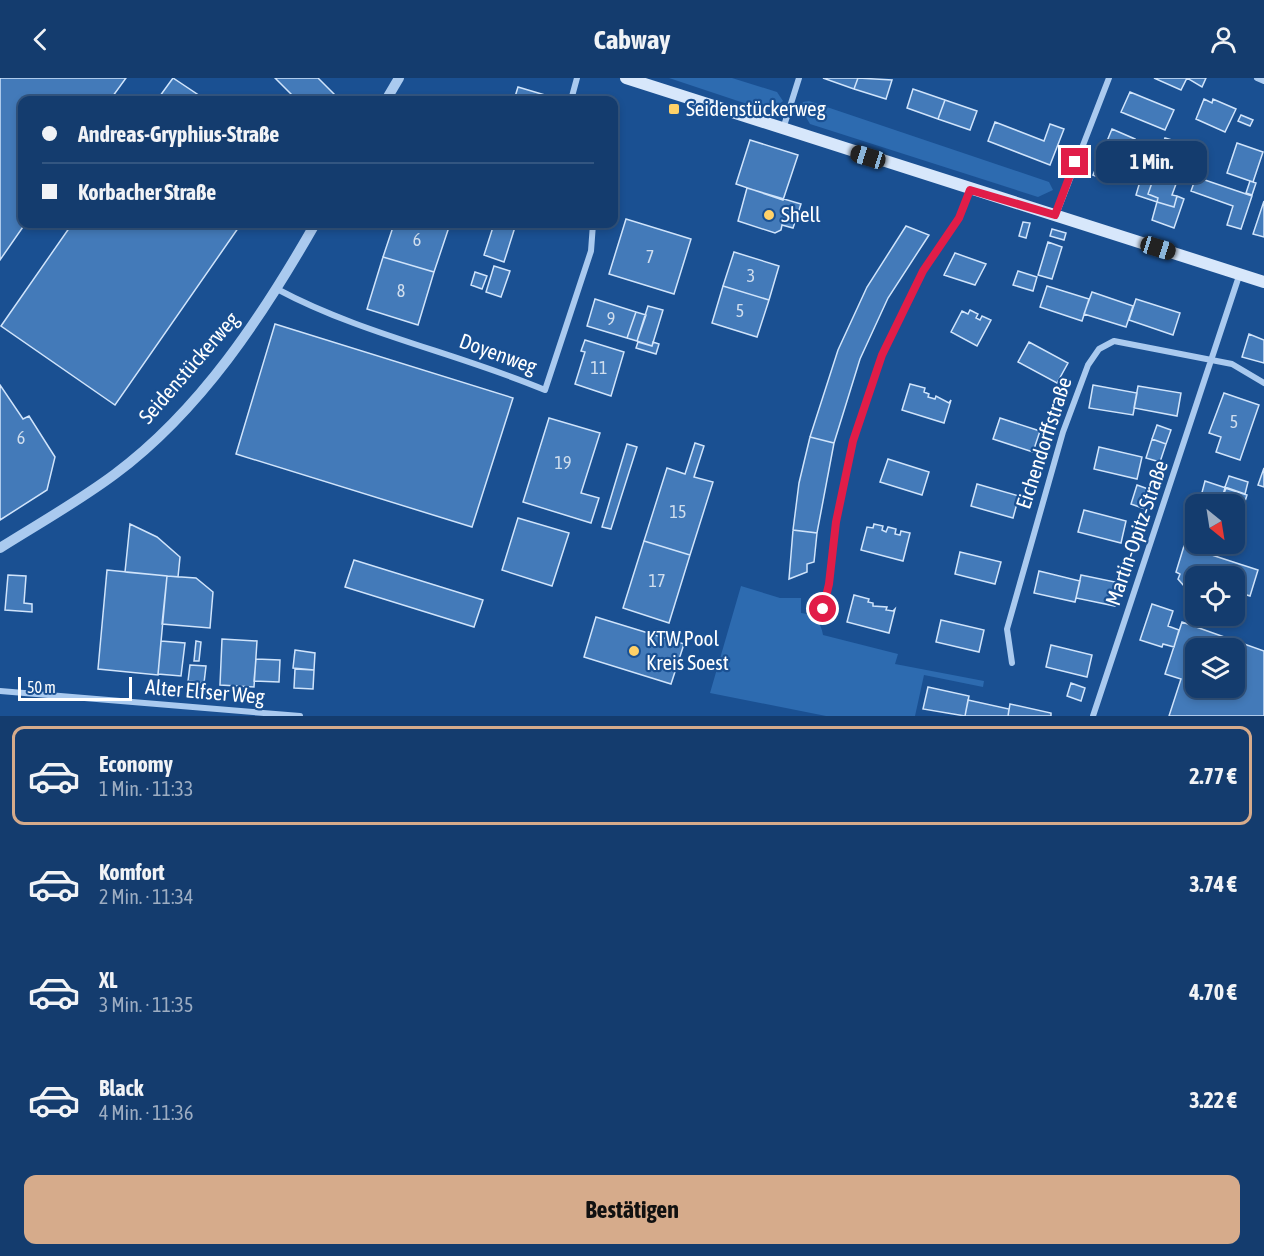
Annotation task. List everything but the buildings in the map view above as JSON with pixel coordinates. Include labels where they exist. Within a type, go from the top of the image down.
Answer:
[{"type":"main road","points":[[626,78],[970,190],[1264,282]]},
{"type":"street","points":[[388,96],[399,78]]},
{"type":"street","points":[[572,96],[577,78]]},
{"type":"street","points":[[783,130],[799,78]]},
{"type":"street","points":[[1055,215],[1109,78]]},
{"type":"street","points":[[1257,78],[1264,81]]},
{"type":"street","points":[[823,609],[829,584],[836,522],[853,441],[882,355],[923,271],[959,218],[970,190]]},
{"type":"street","name":"Seidenstückerweg","points":[[0,548],[115,474],[178,418],[240,342],[278,289],[313,228]]},
{"type":"street","name":"Doyenweg","points":[[278,289],[318,311],[429,346],[545,390],[591,252],[593,228]]},
{"type":"street","name":"Martin-Opitz-Straße","points":[[1093,716],[1240,273]]},
{"type":"street","name":"Eichendorffstraße","points":[[1012,663],[1007,629],[1063,432],[1088,365],[1099,349],[1114,342],[1212,361]]},
{"type":"street","points":[[1212,361],[1232,364],[1264,383]]},
{"type":"street","name":"Alter Elfser Weg","points":[[0,691],[300,716]]},
{"type":"shaded area","points":[[669,78],[732,78],[777,92],[783,101],[778,105],[759,108]]},
{"type":"shaded area","points":[[809,101],[1049,182],[1053,190],[1038,197],[810,124],[800,107],[803,102]]},
{"type":"shaded area","points":[[741,586],[780,598],[801,598],[801,613],[810,615],[816,620],[821,626],[823,635],[898,654],[895,664],[984,681],[983,687],[924,675],[915,716],[826,716],[710,693]]},
{"type":"place","name":"Seidenstückerweg","points":[[674,109]]},
{"type":"place","name":"Shell","points":[[769,215]]},
{"type":"place","name":"KTW Pool Kreis Soest","points":[[634,651]]},
{"type":"route","points":[[823,609],[829,584],[836,522],[853,441],[882,355],[923,271],[959,218],[970,190],[1055,215],[1075,162]]}]
